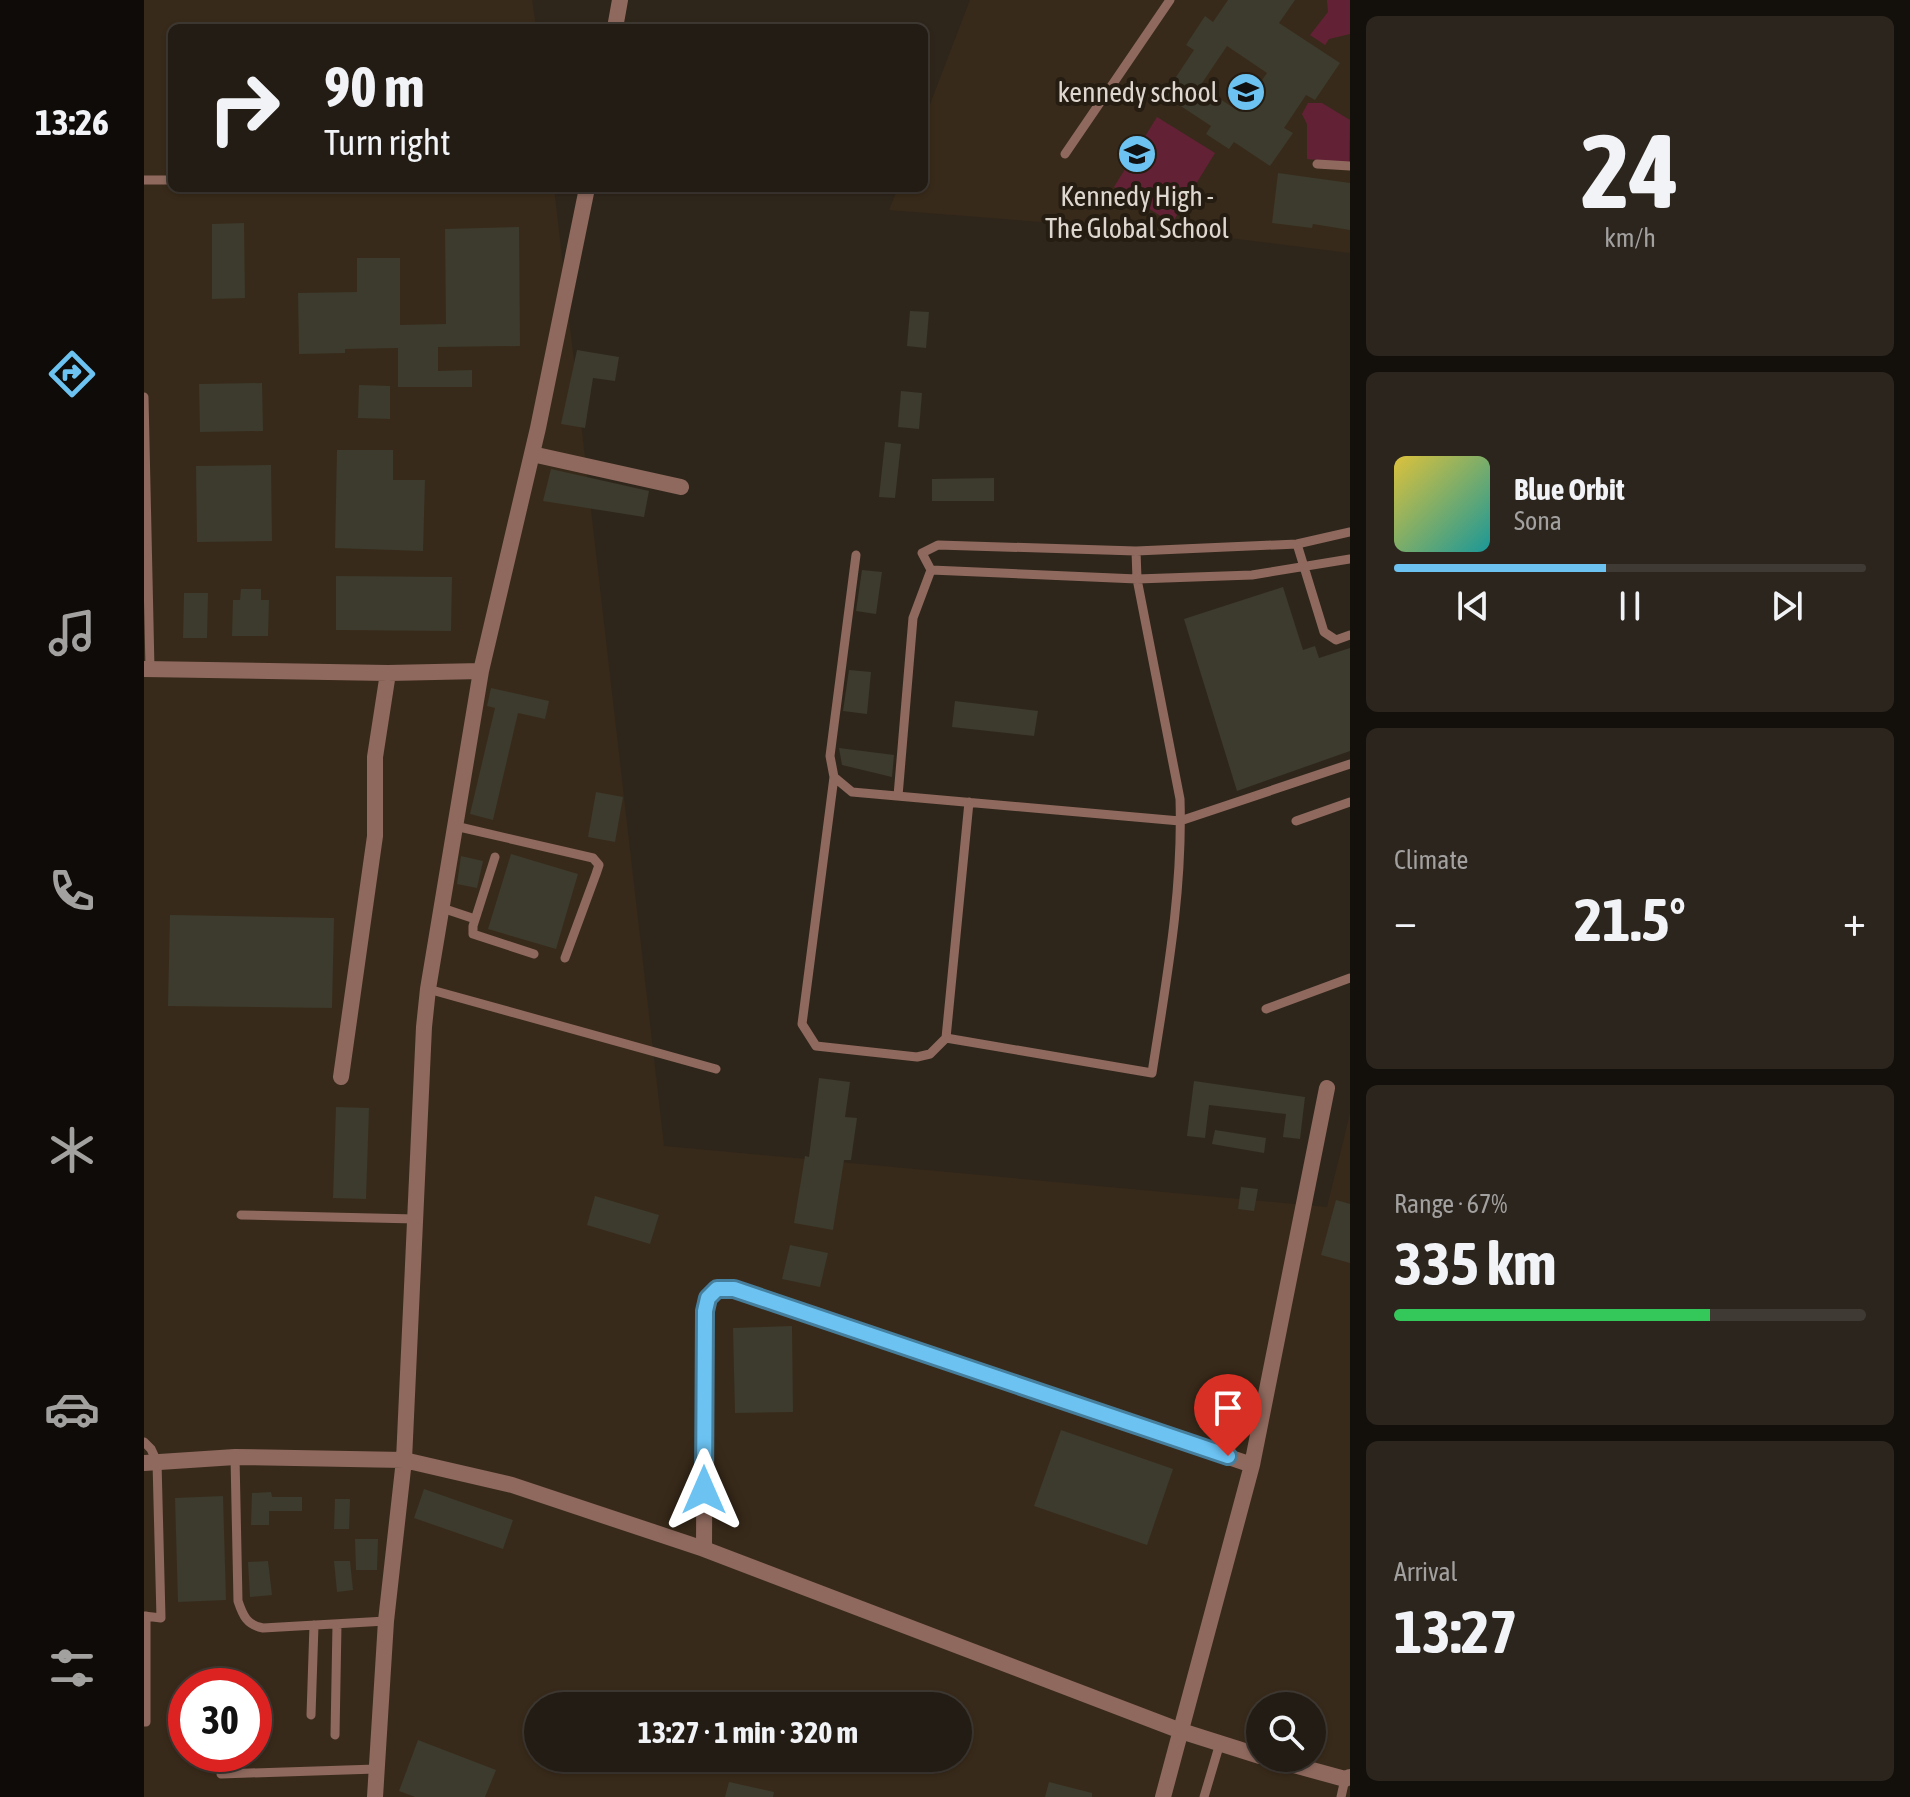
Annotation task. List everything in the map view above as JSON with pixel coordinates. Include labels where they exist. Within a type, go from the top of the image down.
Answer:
[{"type":"street","points":[[616,24],[620,0]]},
{"type":"street","points":[[375,1797],[386,1621],[404,1460],[428,989],[481,671],[532,454],[586,192]]},
{"type":"street","points":[[532,454],[681,487]]},
{"type":"street","points":[[147,669],[388,673],[481,671]]},
{"type":"street","points":[[341,1077],[375,836],[375,757],[388,673]]},
{"type":"street","points":[[1163,1797],[1252,1465],[1327,1088]]},
{"type":"street","points":[[704,1549],[705,1311],[708,1298],[717,1289],[749,1293],[1252,1465]]},
{"type":"street","points":[[150,1462],[235,1457],[404,1460],[512,1485],[704,1549],[1181,1731],[1246,1751]]},
{"type":"street","points":[[1323,1772],[1347,1778]]},
{"type":"lane","points":[[1065,154],[1170,0]]},
{"type":"lane","points":[[1317,164],[1350,166]]},
{"type":"lane","points":[[144,180],[168,180]]},
{"type":"lane","points":[[144,397],[147,669]]},
{"type":"lane","points":[[898,796],[913,618],[931,570],[922,553],[938,545],[1136,551],[1297,544],[1350,532]]},
{"type":"lane","points":[[1297,544],[1324,632],[1336,640],[1350,635]]},
{"type":"lane","points":[[946,1038],[1152,1073],[1175,925],[1180,799],[1137,579],[1136,551]]},
{"type":"lane","points":[[856,555],[830,756],[834,777],[802,1024],[816,1046],[917,1057],[930,1054],[946,1038],[969,802]]},
{"type":"lane","points":[[931,570],[1137,579],[1252,575],[1350,559]]},
{"type":"lane","points":[[834,777],[852,792],[1180,821],[1350,764]]},
{"type":"lane","points":[[1296,821],[1350,802]]},
{"type":"lane","points":[[455,826],[593,858],[599,865],[565,958]]},
{"type":"lane","points":[[495,857],[472,930],[475,936],[534,954]]},
{"type":"lane","points":[[442,908],[475,919]]},
{"type":"lane","points":[[1266,1009],[1350,978]]},
{"type":"lane","points":[[428,989],[716,1069]]},
{"type":"lane","points":[[241,1215],[416,1219]]},
{"type":"lane","points":[[144,1442],[151,1449],[161,1618],[145,1616],[144,1722]]},
{"type":"lane","points":[[235,1457],[238,1601],[245,1620],[254,1627],[263,1628],[386,1621]]},
{"type":"lane","points":[[335,1735],[337,1624]]},
{"type":"lane","points":[[311,1715],[314,1625]]},
{"type":"lane","points":[[1204,1797],[1220,1743]]},
{"type":"lane","points":[[221,1774],[376,1769]]},
{"type":"lane","points":[[1341,1797],[1347,1778]]},
{"type":"shaded area","points":[[144,0],[532,0],[535,24],[168,24],[168,192],[554,192],[664,1146],[1327,1207],[1350,1114],[1350,1797],[144,1797]]},
{"type":"shaded area","name":"Kennedy High - The Global School","points":[[970,0],[1350,0],[1350,253],[1197,234],[889,210],[896,192],[928,192],[928,110]]},
{"type":"shaded area","points":[[1327,0],[1350,0],[1350,34],[1329,39],[1325,45],[1310,35],[1328,12]]},
{"type":"shaded area","points":[[1308,103],[1322,103],[1350,120],[1349,163],[1307,159],[1307,124],[1302,114]]},
{"type":"shaded area","points":[[1157,117],[1215,153],[1172,223],[1114,187]]},
{"type":"building","points":[[1228,0],[1295,0],[1279,23],[1340,63],[1315,100],[1306,95],[1284,128],[1293,133],[1270,166],[1234,142],[1229,149],[1206,134],[1211,126],[1164,95],[1194,50],[1186,45],[1205,16],[1213,22]],"holes":[[[1227,46],[1267,73],[1240,112],[1200,86]]]},
{"type":"building","points":[[1278,173],[1350,183],[1350,230],[1313,224],[1312,228],[1272,223]]},
{"type":"building","points":[[244,223],[245,298],[212,299],[212,224]]},
{"type":"building","points":[[519,227],[520,346],[438,347],[438,371],[472,370],[472,387],[398,387],[398,348],[299,354],[298,293],[357,292],[357,258],[400,258],[400,325],[446,324],[445,229]]},
{"type":"building","points":[[910,311],[929,312],[926,348],[907,346]]},
{"type":"building","points":[[577,350],[619,357],[615,381],[593,378],[585,428],[561,424]]},
{"type":"building","points":[[262,383],[263,431],[200,432],[199,384]]},
{"type":"building","points":[[359,385],[390,386],[390,419],[358,418]]},
{"type":"building","points":[[901,391],[922,393],[919,429],[898,427]]},
{"type":"building","points":[[885,442],[901,444],[895,498],[879,497]]},
{"type":"building","points":[[337,450],[393,450],[393,480],[425,480],[423,551],[335,548]]},
{"type":"building","points":[[271,465],[272,541],[197,542],[196,466]]},
{"type":"building","points":[[551,469],[649,491],[644,517],[543,501]]},
{"type":"building","points":[[994,478],[994,501],[932,501],[932,479]]},
{"type":"building","points":[[862,570],[882,572],[876,614],[856,611]]},
{"type":"building","points":[[336,576],[452,577],[451,631],[336,630]]},
{"type":"building","points":[[1283,587],[1303,650],[1315,646],[1319,658],[1350,648],[1350,751],[1237,791],[1184,619]]},
{"type":"building","points":[[241,589],[261,589],[261,600],[269,600],[268,636],[232,636],[233,600],[240,600]]},
{"type":"building","points":[[184,593],[208,593],[207,638],[183,638]]},
{"type":"building","points":[[849,670],[871,672],[867,714],[843,711]]},
{"type":"building","points":[[491,688],[549,701],[545,719],[518,713],[493,820],[470,814],[495,708],[487,706]]},
{"type":"building","points":[[955,701],[1038,711],[1034,736],[952,727]]},
{"type":"building","points":[[839,748],[894,755],[892,777],[842,765]]},
{"type":"building","points":[[596,792],[623,797],[615,842],[588,837]]},
{"type":"building","points":[[511,854],[578,874],[556,949],[488,929]]},
{"type":"building","points":[[461,856],[483,861],[477,888],[457,884]]},
{"type":"building","points":[[170,915],[334,918],[332,1008],[168,1006]]},
{"type":"building","points":[[819,1078],[850,1082],[845,1117],[857,1118],[851,1160],[844,1160],[833,1230],[794,1223],[805,1156],[809,1157]]},
{"type":"building","points":[[1194,1081],[1305,1097],[1300,1139],[1283,1137],[1286,1114],[1209,1105],[1205,1138],[1187,1136]]},
{"type":"building","points":[[336,1107],[369,1108],[366,1199],[333,1198]]},
{"type":"building","points":[[1215,1130],[1266,1138],[1264,1153],[1212,1144]]},
{"type":"building","points":[[1241,1187],[1258,1189],[1254,1211],[1238,1209]]},
{"type":"building","points":[[595,1196],[659,1215],[650,1244],[587,1225]]},
{"type":"building","points":[[1336,1200],[1350,1204],[1350,1263],[1321,1255]]},
{"type":"building","points":[[790,1245],[828,1253],[820,1287],[782,1279]]},
{"type":"building","points":[[792,1326],[793,1412],[735,1413],[733,1328]]},
{"type":"building","points":[[1061,1430],[1173,1469],[1147,1545],[1034,1506]]},
{"type":"building","points":[[424,1489],[513,1520],[503,1549],[414,1518]]},
{"type":"building","points":[[271,1492],[272,1497],[302,1497],[302,1511],[269,1511],[269,1525],[251,1525],[252,1493]]},
{"type":"building","points":[[223,1496],[226,1600],[178,1602],[175,1498]]},
{"type":"building","points":[[335,1499],[350,1499],[349,1529],[334,1529]]},
{"type":"building","points":[[355,1539],[378,1539],[377,1570],[356,1570]]},
{"type":"building","points":[[268,1561],[272,1595],[250,1597],[248,1562]]},
{"type":"building","points":[[334,1561],[350,1561],[353,1590],[337,1592]]},
{"type":"building","points":[[418,1740],[496,1770],[485,1797],[415,1797],[399,1791]]},
{"type":"building","points":[[729,1782],[774,1792],[773,1797],[725,1797]]},
{"type":"building","points":[[1049,1782],[1092,1793],[1092,1797],[1045,1797]]},
{"type":"place","name":"kennedy school","points":[[1246,92]]},
{"type":"place","name":"Kennedy High - The Global School","points":[[1137,154]]},
{"type":"route","points":[[704,1490],[705,1311],[708,1298],[717,1289],[734,1289],[1228,1456]]}]
